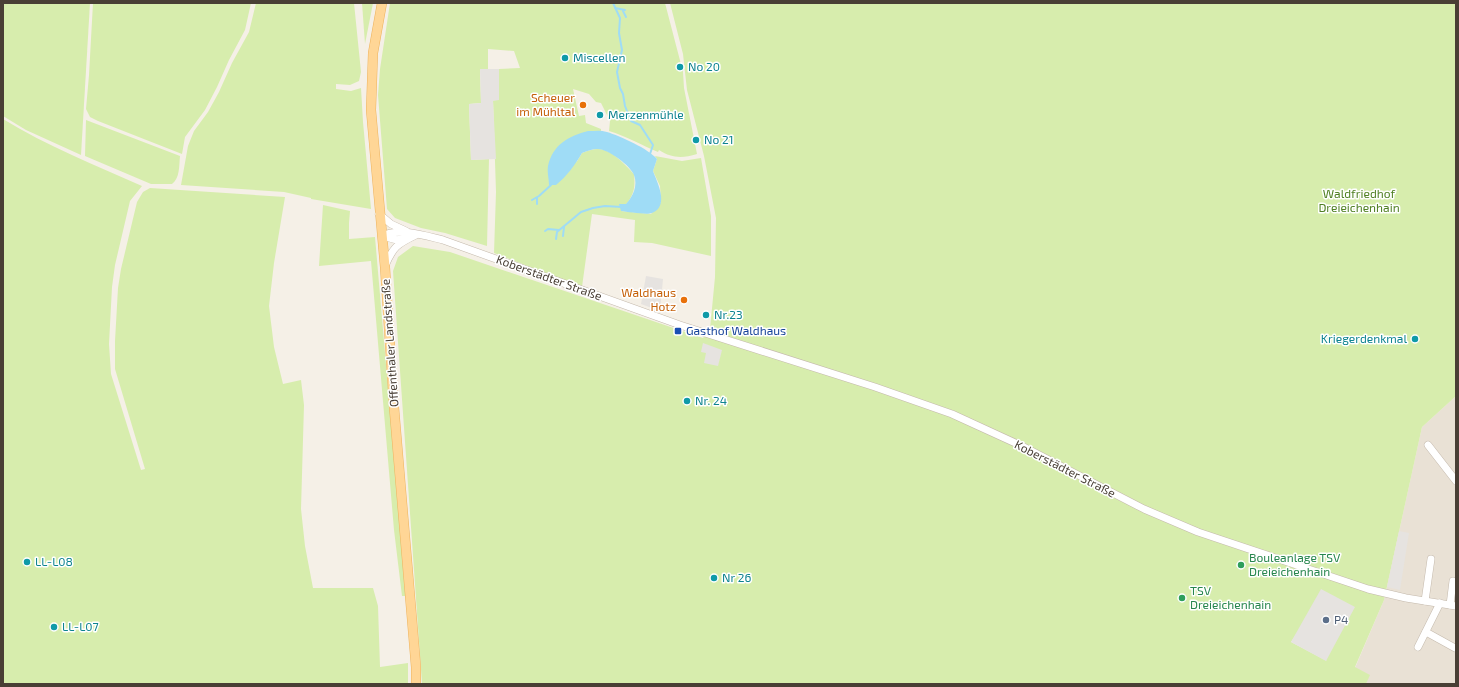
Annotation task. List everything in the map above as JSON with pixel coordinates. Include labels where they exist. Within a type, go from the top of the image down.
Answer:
[{"type":"main road","name":"Offenthaler Landstraße","points":[[382,3],[373,53],[370,97],[379,214],[385,266],[394,407],[416,667],[416,684]]},
{"type":"street","points":[[379,214],[391,224],[416,235]]},
{"type":"street","points":[[382,236],[397,240],[416,235]]},
{"type":"street","points":[[385,266],[390,255],[398,244],[416,235]]},
{"type":"street","name":"Koberstädter Straße","points":[[416,235],[444,240],[680,325],[875,387],[952,414],[1024,447],[1144,509],[1198,532],[1368,589],[1440,604],[1453,605],[1453,581]]},
{"type":"street","points":[[1428,445],[1456,481]]},
{"type":"street","points":[[1425,601],[1431,559]]},
{"type":"street","points":[[1418,647],[1440,604]]},
{"type":"street","points":[[1426,632],[1455,648]]},
{"type":"shaded area","points":[[480,69],[499,69],[499,100],[493,101],[496,159],[471,160],[469,104],[481,103]]},
{"type":"shaded area","points":[[646,276],[663,279],[660,311],[641,304]]},
{"type":"shaded area","points":[[703,343],[722,350],[718,366],[704,363],[706,353],[701,352]]},
{"type":"shaded area","points":[[1456,396],[1456,684],[1366,684],[1369,675],[1355,668],[1384,600],[1422,427]]},
{"type":"shaded area","points":[[1399,531],[1409,533],[1400,590],[1387,587]]},
{"type":"shaded area","name":"P4","points":[[1321,589],[1355,607],[1326,661],[1291,642]]},
{"type":"green space","points":[[3,3],[90,3],[81,155],[26,130],[3,116]]},
{"type":"green space","points":[[93,3],[251,3],[245,30],[205,110],[185,137],[182,154],[90,117],[86,109]]},
{"type":"green space","points":[[256,3],[354,3],[361,72],[359,81],[350,85],[336,84],[336,89],[351,91],[361,88],[371,209],[311,199],[284,192],[181,185],[188,146],[194,131],[208,112],[249,32]]},
{"type":"green space","points":[[362,3],[373,3],[365,44]]},
{"type":"green space","points":[[390,3],[665,3],[683,72],[684,88],[697,154],[683,157],[669,155],[659,150],[658,152],[609,131],[610,121],[601,103],[596,102],[589,94],[573,89],[579,116],[585,115],[586,123],[601,129],[601,131],[588,131],[576,163],[582,153],[592,150],[603,150],[613,155],[634,174],[634,190],[628,202],[621,211],[651,214],[661,202],[660,186],[653,171],[657,159],[655,156],[682,161],[701,158],[711,216],[711,256],[652,243],[634,242],[635,220],[592,214],[582,287],[494,253],[496,192],[493,100],[499,100],[499,69],[520,68],[514,51],[488,49],[488,69],[480,69],[481,103],[469,104],[471,160],[489,159],[487,246],[445,233],[421,228],[395,218],[387,209],[378,95],[380,69]]},
{"type":"green space","name":"Waldfriedhof Dreieichenhain","points":[[670,3],[1456,3],[1456,396],[1422,427],[1384,600],[1355,667],[1370,675],[1366,684],[422,684],[393,271],[398,257],[413,246],[450,252],[703,338],[710,329],[715,277],[716,218],[704,156],[687,90],[683,54]],"holes":[[[1297,633],[1327,661],[1291,642]]]},
{"type":"green space","points":[[3,119],[54,147],[142,186],[130,201],[115,265],[112,287],[109,344],[111,374],[141,470],[145,469],[115,369],[118,288],[137,202],[143,192],[150,188],[285,197],[274,263],[269,306],[274,347],[283,384],[301,380],[304,405],[301,509],[305,546],[313,588],[373,588],[378,606],[380,667],[408,663],[408,684],[3,684]]},
{"type":"green space","points":[[86,120],[180,156],[179,172],[175,181],[172,184],[151,184],[85,156]]},
{"type":"green space","points":[[323,205],[350,211],[349,239],[375,237],[406,596],[402,596],[394,530],[371,261],[319,266]]},
{"type":"water","points":[[588,131],[605,131],[619,136],[648,151],[657,159],[653,171],[661,194],[661,200],[657,210],[646,214],[621,211],[619,204],[626,204],[634,191],[634,175],[632,171],[618,158],[601,149],[594,149],[582,153],[577,162],[560,182],[556,185],[549,185],[548,166],[550,158],[554,152],[568,138]]},
{"type":"waterway","points":[[613,3],[620,18],[619,33],[622,50],[617,72],[620,88],[631,121],[640,125],[653,145],[650,154]]},
{"type":"waterway","points":[[615,8],[625,10]]},
{"type":"waterway","points":[[623,11],[626,17]]},
{"type":"waterway","points":[[532,200],[551,185]]},
{"type":"waterway","points":[[537,198],[537,204]]},
{"type":"waterway","points":[[556,239],[557,232],[581,212],[605,206],[622,207]]},
{"type":"waterway","points":[[563,236],[564,227]]},
{"type":"waterway","points":[[545,231],[548,229],[559,230]]},
{"type":"place","name":"Miscellen","points":[[565,58]]},
{"type":"place","name":"No 20","points":[[680,67]]},
{"type":"place","name":"Scheuer im Mühltal","points":[[583,105]]},
{"type":"place","name":"Merzenmühle","points":[[600,115]]},
{"type":"place","name":"No 21","points":[[696,140]]},
{"type":"place","name":"Waldhaus Hotz","points":[[684,300]]},
{"type":"place","name":"Nr.23","points":[[706,315]]},
{"type":"place","name":"Gasthof Waldhaus","points":[[678,331]]},
{"type":"place","name":"Kriegerdenkmal","points":[[1415,339]]},
{"type":"place","name":"Nr. 24","points":[[687,401]]},
{"type":"place","name":"LL-L08","points":[[27,562]]},
{"type":"place","name":"Bouleanlage TSV Dreieichenhain","points":[[1241,565]]},
{"type":"place","name":"Nr 26","points":[[714,578]]},
{"type":"place","name":"TSV Dreieichenhain","points":[[1182,598]]},
{"type":"place","name":"P4","points":[[1326,620]]},
{"type":"place","name":"LL-L07","points":[[54,627]]}]
